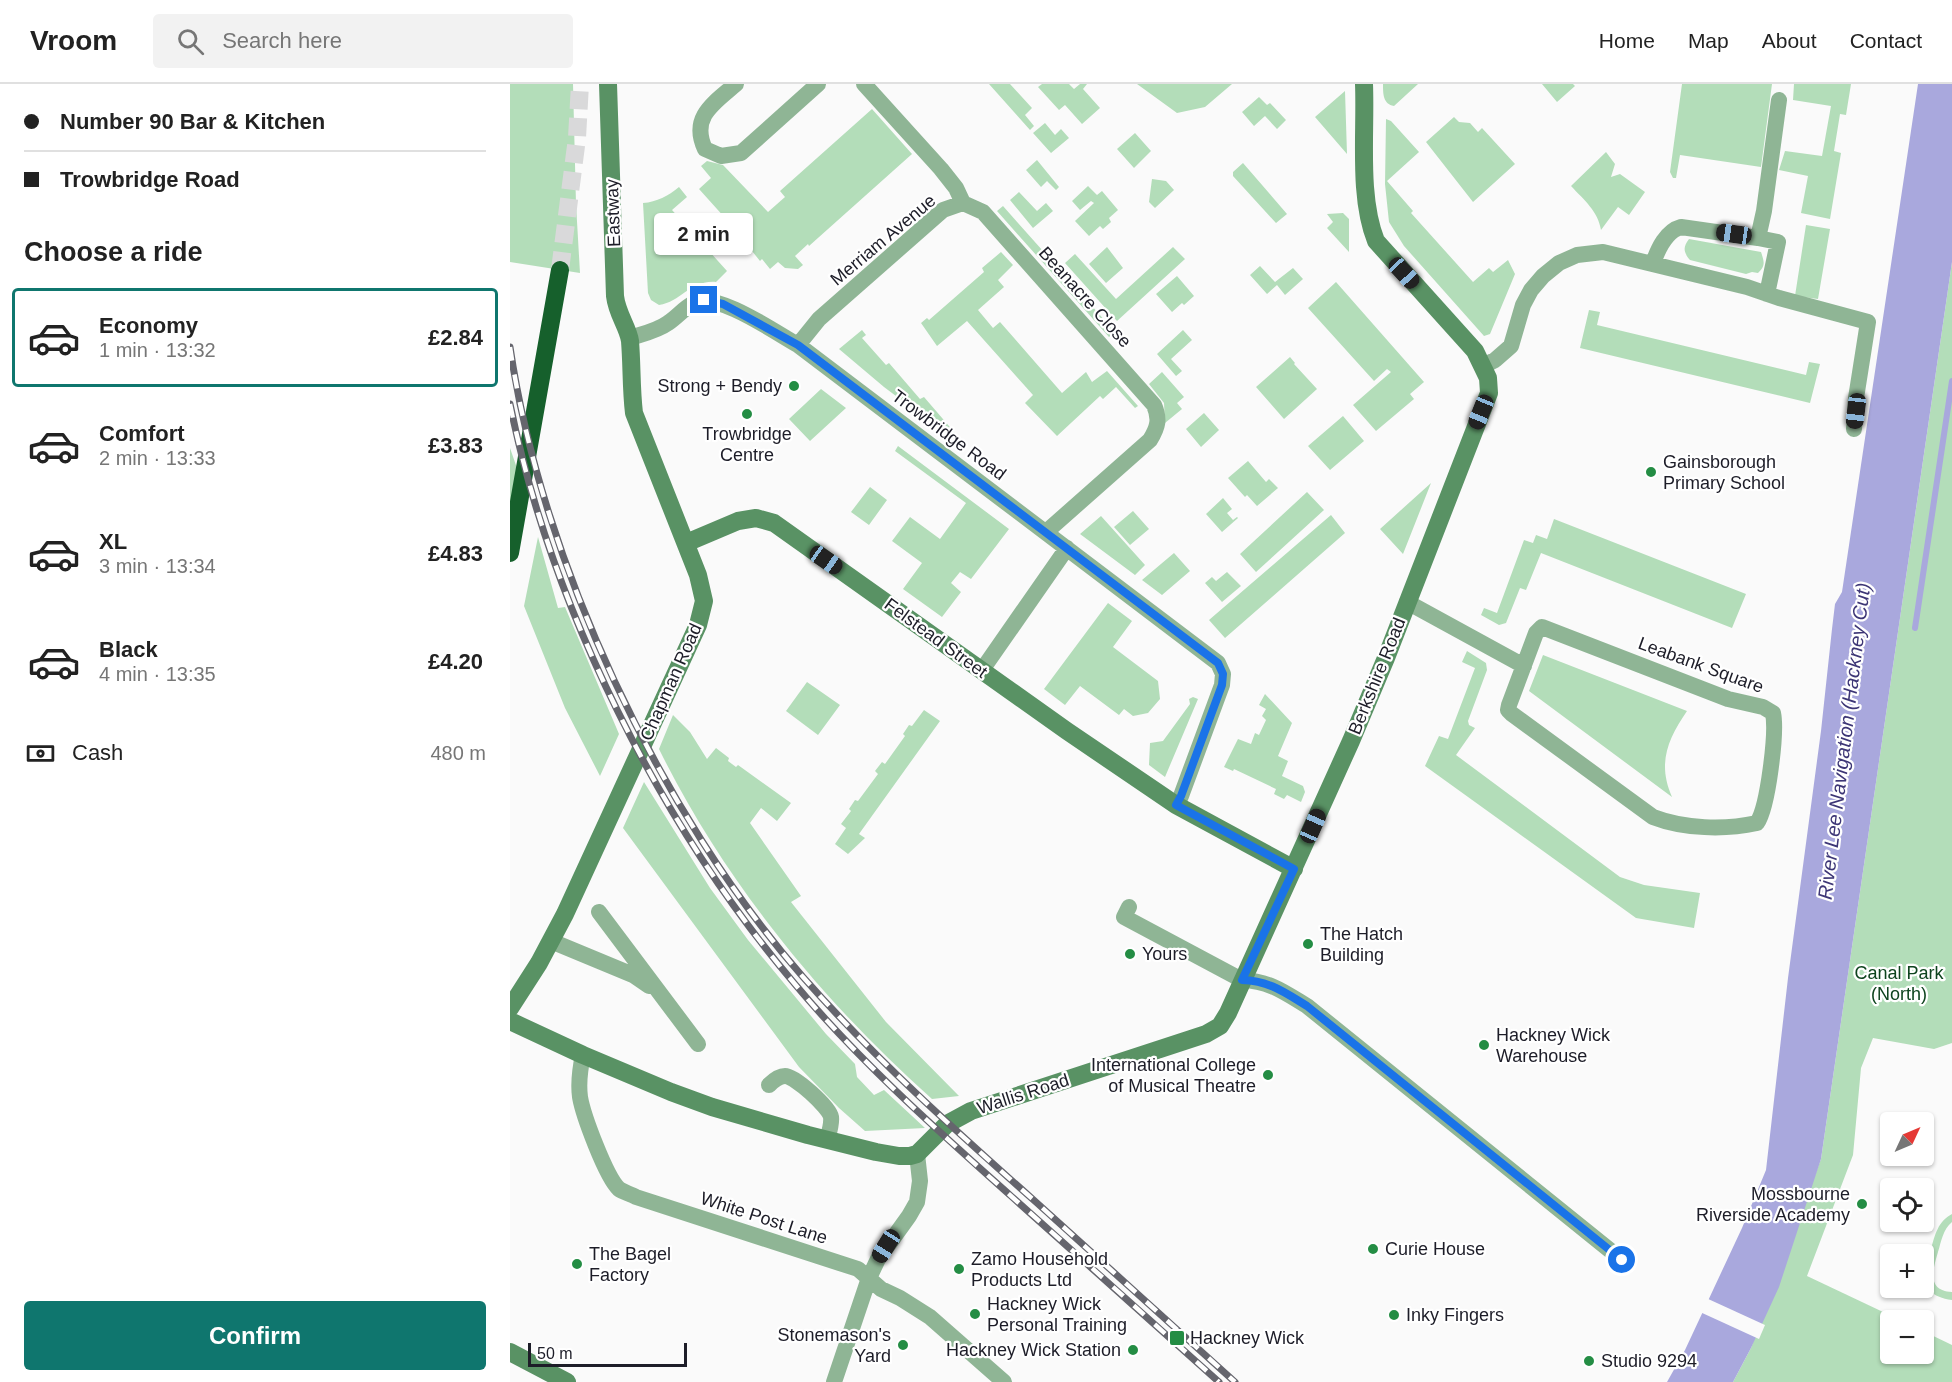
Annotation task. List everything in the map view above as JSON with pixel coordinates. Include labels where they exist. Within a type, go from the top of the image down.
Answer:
[{"type":"highway","points":[[510,553],[560,270]]},
{"type":"street","name":"Eastway","points":[[608,84],[615,296],[617,310],[630,339]]},
{"type":"street","points":[[736,84],[707,111],[700,122],[700,137],[705,149],[721,156],[741,153],[817,84]]},
{"type":"street","name":"Merriam Avenue","points":[[798,345],[819,319],[943,210],[963,203],[956,188],[941,169],[864,84]]},
{"type":"street","points":[[1364,84],[1365,199],[1368,222],[1376,241],[1466,341],[1484,366],[1511,346],[1523,305],[1531,290],[1543,276],[1559,263],[1577,255],[1603,252],[1653,263],[1868,322],[1856,398],[1854,429]]},
{"type":"street","points":[[1758,238],[1764,211],[1779,100]]},
{"type":"street","name":"Beanacre Close","points":[[963,203],[983,212],[1154,405],[1159,416],[1156,430],[1150,440],[1046,532]]},
{"type":"street","points":[[1653,263],[1664,240],[1674,229],[1681,227],[1778,242],[1767,294]]},
{"type":"street","name":"Trowbridge Road","points":[[630,339],[665,325],[694,303],[704,300],[723,304],[798,345],[1218,663],[1223,674],[1222,685],[1176,805]]},
{"type":"street","name":"Chapman Road","points":[[510,1008],[552,941],[698,625],[704,601],[698,575],[634,413],[631,392],[630,339]]},
{"type":"street","name":"Berkshire Road","points":[[1242,980],[1355,732],[1407,602],[1488,393],[1488,378],[1484,366]]},
{"type":"street","name":"Felstead Street","points":[[686,543],[738,521],[756,518],[774,523],[1176,805],[1294,869]]},
{"type":"street","points":[[982,670],[1067,548]]},
{"type":"street","points":[[1407,602],[1524,666]]},
{"type":"street","name":"Leabank Square","points":[[1542,627],[1711,693],[1763,707],[1773,713],[1776,724],[1762,815],[1757,823],[1710,827],[1675,824],[1653,817],[1508,710],[1524,666],[1536,633],[1542,627]]},
{"type":"street","points":[[1129,907],[1124,917],[1242,980],[1259,981],[1276,987],[1307,1006],[1622,1260]]},
{"type":"street","points":[[599,912],[698,1044]]},
{"type":"street","points":[[552,941],[633,975],[660,994]]},
{"type":"street","name":"Wallis Road","points":[[917,1154],[948,1124],[971,1111],[1206,1035],[1220,1026],[1242,980]]},
{"type":"street","points":[[510,1021],[583,1055],[712,1107],[827,1140],[899,1156],[917,1154],[920,1181],[917,1202],[882,1252],[869,1278],[834,1382]]},
{"type":"street","name":"White Post Lane","points":[[583,1055],[579,1075],[580,1097],[599,1152],[619,1189],[636,1197],[858,1269],[881,1289],[930,1317],[1004,1382]]},
{"type":"street","points":[[769,1085],[777,1078],[785,1076],[797,1080],[830,1112],[831,1121],[827,1140]]},
{"type":"street","points":[[510,1352],[567,1382]]},
{"type":"green space","points":[[510,84],[573,84],[580,273],[510,262]]},
{"type":"green space","points":[[989,84],[1010,84],[1032,108],[1025,115],[1034,126],[1030,130]]},
{"type":"green space","points":[[1042,84],[1069,84],[1074,89],[1080,84],[1087,84],[1083,89],[1100,108],[1082,124],[1065,105],[1059,110],[1038,87]]},
{"type":"green space","points":[[1137,84],[1232,84],[1205,107],[1177,113]]},
{"type":"green space","points":[[1383,84],[1418,84],[1394,106],[1386,101]]},
{"type":"green space","points":[[1542,84],[1573,84],[1575,86],[1557,102]]},
{"type":"green space","points":[[1682,84],[1772,84],[1761,167],[1680,155],[1676,178],[1673,178],[1670,172]]},
{"type":"green space","points":[[1794,84],[1851,84],[1846,115],[1840,114],[1834,151],[1841,153],[1830,219],[1801,213],[1808,176],[1779,170],[1785,151],[1822,156],[1831,106],[1793,100]]},
{"type":"green space","points":[[1345,91],[1347,154],[1315,117]]},
{"type":"green space","points":[[1259,97],[1267,105],[1270,103],[1286,120],[1277,129],[1265,116],[1254,126],[1242,112]]},
{"type":"green space","points":[[872,109],[912,154],[795,256],[803,265],[798,269],[785,268],[778,262],[770,269],[762,259],[760,261],[752,251],[753,249],[699,189],[711,178],[701,166],[707,161],[723,165],[768,212],[785,197],[780,191]]},
{"type":"green space","points":[[1454,117],[1459,122],[1470,123],[1478,132],[1482,128],[1515,164],[1473,202],[1426,142]]},
{"type":"green space","points":[[1386,119],[1391,121],[1419,152],[1387,181],[1413,211],[1411,213],[1473,282],[1489,268],[1493,272],[1508,260],[1515,274],[1490,334],[1484,336],[1404,246],[1389,222],[1385,184]]},
{"type":"green space","points":[[1045,123],[1055,135],[1061,129],[1069,138],[1051,153],[1033,133]]},
{"type":"green space","points":[[1135,133],[1151,151],[1134,168],[1117,149]]},
{"type":"green space","points":[[1606,152],[1615,164],[1611,177],[1620,174],[1645,192],[1629,215],[1618,207],[1601,230],[1594,211],[1571,186]]},
{"type":"green space","points":[[1037,160],[1059,187],[1056,190],[1047,181],[1041,187],[1026,170]]},
{"type":"green space","points":[[1243,163],[1287,214],[1276,223],[1233,176],[1233,172]]},
{"type":"green space","points":[[1152,179],[1166,181],[1174,190],[1155,208],[1149,202]]},
{"type":"green space","points":[[1088,186],[1097,195],[1102,191],[1118,210],[1109,218],[1111,222],[1103,229],[1100,226],[1089,236],[1075,221],[1094,203],[1091,201],[1080,210],[1072,201]]},
{"type":"green space","points":[[679,187],[687,197],[672,210],[727,271],[716,282],[699,284],[674,300],[659,305],[651,300],[648,293],[643,203],[662,198]]},
{"type":"green space","points":[[1019,192],[1037,211],[1046,203],[1053,211],[1033,228],[1010,200]]},
{"type":"green space","points":[[1003,206],[1115,332],[1109,337],[997,211]]},
{"type":"green space","points":[[1343,213],[1349,219],[1349,252],[1327,228],[1333,222],[1327,214]]},
{"type":"green space","points":[[1806,225],[1830,229],[1818,299],[1795,296]]},
{"type":"green space","points":[[1689,239],[1761,252],[1763,266],[1758,273],[1746,274],[1690,260],[1685,250]]},
{"type":"green space","points":[[1107,247],[1123,268],[1106,283],[1089,264]]},
{"type":"green space","points":[[1173,247],[1185,259],[1117,321],[1065,263],[1075,254],[1116,299]]},
{"type":"green space","points":[[1001,252],[1013,265],[998,280],[1004,287],[978,310],[993,328],[1000,322],[1062,393],[1086,372],[1092,382],[1107,371],[1138,406],[1135,408],[1116,387],[1103,399],[1100,396],[1057,436],[1025,403],[1033,395],[967,321],[937,346],[921,323],[927,318],[929,320],[984,272],[982,268]]},
{"type":"green space","name":"Canal Park (North)","points":[[1952,262],[1952,1043],[1934,1049],[1873,1038],[1861,1068],[1853,1155],[1807,1276],[1880,1311],[1880,1364],[1934,1364],[1934,1336],[1952,1345],[1952,1382],[1733,1382],[1751,1348],[1821,1159]]},
{"type":"green space","points":[[1260,266],[1275,282],[1293,268],[1303,279],[1285,295],[1277,285],[1267,294],[1250,275]]},
{"type":"green space","points":[[1177,276],[1194,296],[1172,312],[1156,294]]},
{"type":"green space","points":[[1336,282],[1424,382],[1410,394],[1414,399],[1376,431],[1353,405],[1391,372],[1387,369],[1374,381],[1308,308]]},
{"type":"green space","points":[[1589,310],[1600,312],[1597,325],[1806,375],[1809,362],[1820,364],[1810,403],[1580,348]]},
{"type":"green space","points":[[862,330],[866,335],[862,338],[886,365],[889,363],[920,399],[924,397],[955,433],[949,436],[884,387],[839,349]]},
{"type":"green space","points":[[1183,330],[1192,340],[1171,359],[1182,371],[1176,376],[1157,354]]},
{"type":"green space","points":[[1290,357],[1317,389],[1284,419],[1256,387]]},
{"type":"green space","points":[[1162,372],[1184,397],[1177,403],[1182,409],[1165,423],[1164,403],[1149,384]]},
{"type":"green space","points":[[821,389],[846,408],[810,441],[789,419]]},
{"type":"green space","points":[[1204,413],[1219,430],[1201,447],[1186,429]]},
{"type":"green space","points":[[1343,416],[1364,441],[1330,470],[1308,446]]},
{"type":"green space","points":[[898,446],[1009,529],[971,579],[960,572],[951,583],[961,592],[942,617],[903,589],[922,563],[892,541],[910,517],[940,539],[966,503],[895,451]]},
{"type":"green space","points":[[510,448],[519,474],[510,510]]},
{"type":"green space","points":[[1248,461],[1266,482],[1269,479],[1278,488],[1257,506],[1247,495],[1245,497],[1228,478]]},
{"type":"green space","points":[[1431,483],[1403,554],[1380,529]]},
{"type":"green space","points":[[870,487],[887,500],[869,525],[851,512]]},
{"type":"green space","points":[[1307,492],[1324,510],[1256,572],[1240,554]]},
{"type":"green space","points":[[1223,498],[1232,509],[1227,513],[1233,520],[1238,518],[1222,532],[1206,514]]},
{"type":"green space","points":[[1133,511],[1149,529],[1130,545],[1114,527]]},
{"type":"green space","points":[[1331,515],[1345,533],[1225,638],[1209,620]]},
{"type":"green space","points":[[1101,516],[1145,565],[1135,575],[1080,534]]},
{"type":"green space","points":[[1554,519],[1746,594],[1732,628],[1541,553],[1526,590],[1520,588],[1506,623],[1499,625],[1481,615],[1484,608],[1497,613],[1524,540],[1533,543],[1536,535],[1547,539]]},
{"type":"green space","points":[[538,537],[558,608],[565,607],[619,734],[600,776],[565,708],[524,606]]},
{"type":"green space","points":[[1174,553],[1190,571],[1162,595],[1142,580]]},
{"type":"green space","points":[[1227,572],[1241,586],[1222,602],[1205,583],[1212,577],[1216,581]]},
{"type":"green space","points":[[1108,603],[1132,621],[1113,647],[1158,681],[1160,699],[1148,713],[1133,716],[1124,709],[1119,715],[1080,686],[1065,705],[1044,689]]},
{"type":"green space","points":[[1467,651],[1486,663],[1487,670],[1468,721],[1469,725],[1475,728],[1456,755],[1620,877],[1644,885],[1700,893],[1694,928],[1636,918],[1425,766],[1439,736],[1448,739],[1475,668],[1462,662]]},
{"type":"green space","points":[[1543,655],[1687,711],[1670,742],[1665,762],[1665,773],[1672,797],[1529,691]]},
{"type":"green space","points":[[807,682],[840,705],[818,735],[786,711]]},
{"type":"green space","points":[[1265,694],[1292,723],[1278,756],[1288,761],[1282,776],[1303,786],[1305,792],[1301,802],[1287,795],[1284,799],[1274,794],[1276,789],[1234,769],[1233,771],[1224,767],[1238,739],[1251,744],[1255,733],[1259,735],[1266,720],[1262,716],[1266,709],[1259,705]]},
{"type":"green space","points":[[1193,697],[1198,699],[1165,777],[1149,765],[1150,743],[1163,741],[1190,704],[1189,699]]},
{"type":"green space","points":[[924,710],[940,721],[859,834],[865,838],[848,854],[835,844],[846,828],[841,824],[851,811],[849,809],[855,800],[858,801],[878,774],[875,771],[882,762],[885,764],[905,736],[903,734],[909,725],[912,726]]},
{"type":"green space","points":[[673,715],[690,732],[707,759],[716,748],[736,767],[738,765],[791,803],[777,821],[761,808],[750,823],[801,896],[791,902],[886,1022],[959,1096],[932,1099],[891,1061],[814,980],[745,892],[685,798],[659,749]]},
{"type":"green space","points":[[644,782],[710,888],[748,940],[826,1034],[855,1064],[857,1077],[874,1095],[884,1090],[925,1128],[865,1131],[799,1067],[623,828]]},
{"type":"green space","points":[[1952,1214],[1952,1222],[1946,1228],[1934,1265],[1932,1244],[1938,1229]]},
{"type":"green space","points":[[1934,1280],[1938,1288],[1952,1292],[1952,1300],[1934,1294]]},
{"type":"water","name":"River Lee Navigation (Hackney Cut)","points":[[1918,84],[1952,84],[1952,262],[1821,1159],[1779,1287],[1733,1382],[1667,1382],[1685,1350],[1742,1228],[1766,1170],[1835,604],[1842,592]]},
{"type":"pier","points":[[1706,1298],[1765,1325],[1759,1339],[1700,1312]]},
{"type":"waterway","points":[[1915,628],[1952,381]]},
{"type":"tunnel","points":[[560,270],[577,138],[580,84]]},
{"type":"railway","points":[[510,347],[526,429],[549,513],[579,597],[614,681],[656,762],[701,840],[751,912],[803,977],[887,1066],[1235,1382]]},
{"type":"railway","points":[[510,404],[529,481],[553,558],[583,635],[618,711],[657,784],[699,855],[745,921],[819,1012],[899,1094],[1219,1382]]},
{"type":"place","name":"Strong + Bendy","points":[[794,386]]},
{"type":"place","name":"Trowbridge Centre","points":[[747,414]]},
{"type":"place","name":"Gainsborough Primary School","points":[[1651,472]]},
{"type":"place","name":"The Hatch Building","points":[[1308,944]]},
{"type":"place","name":"Yours","points":[[1130,954]]},
{"type":"place","name":"Hackney Wick Warehouse","points":[[1484,1045]]},
{"type":"place","name":"International College of Musical Theatre","points":[[1268,1075]]},
{"type":"place","name":"Mossbourne Riverside Academy","points":[[1862,1204]]},
{"type":"place","name":"Curie House","points":[[1373,1249]]},
{"type":"place","name":"The Bagel Factory","points":[[577,1264]]},
{"type":"place","name":"Zamo Household Products Ltd","points":[[959,1269]]},
{"type":"place","name":"Hackney Wick Personal Training","points":[[975,1314]]},
{"type":"place","name":"Inky Fingers","points":[[1394,1315]]},
{"type":"place","name":"Hackney Wick","points":[[1177,1338]]},
{"type":"place","name":"Stonemason's Yard","points":[[903,1345]]},
{"type":"place","name":"Hackney Wick Station","points":[[1133,1350]]},
{"type":"place","name":"Studio 9294","points":[[1589,1361]]},
{"type":"route","points":[[704,300],[723,304],[798,345],[1218,663],[1223,674],[1222,685],[1176,805],[1294,869],[1242,980],[1259,981],[1276,987],[1307,1006],[1622,1260]]}]
